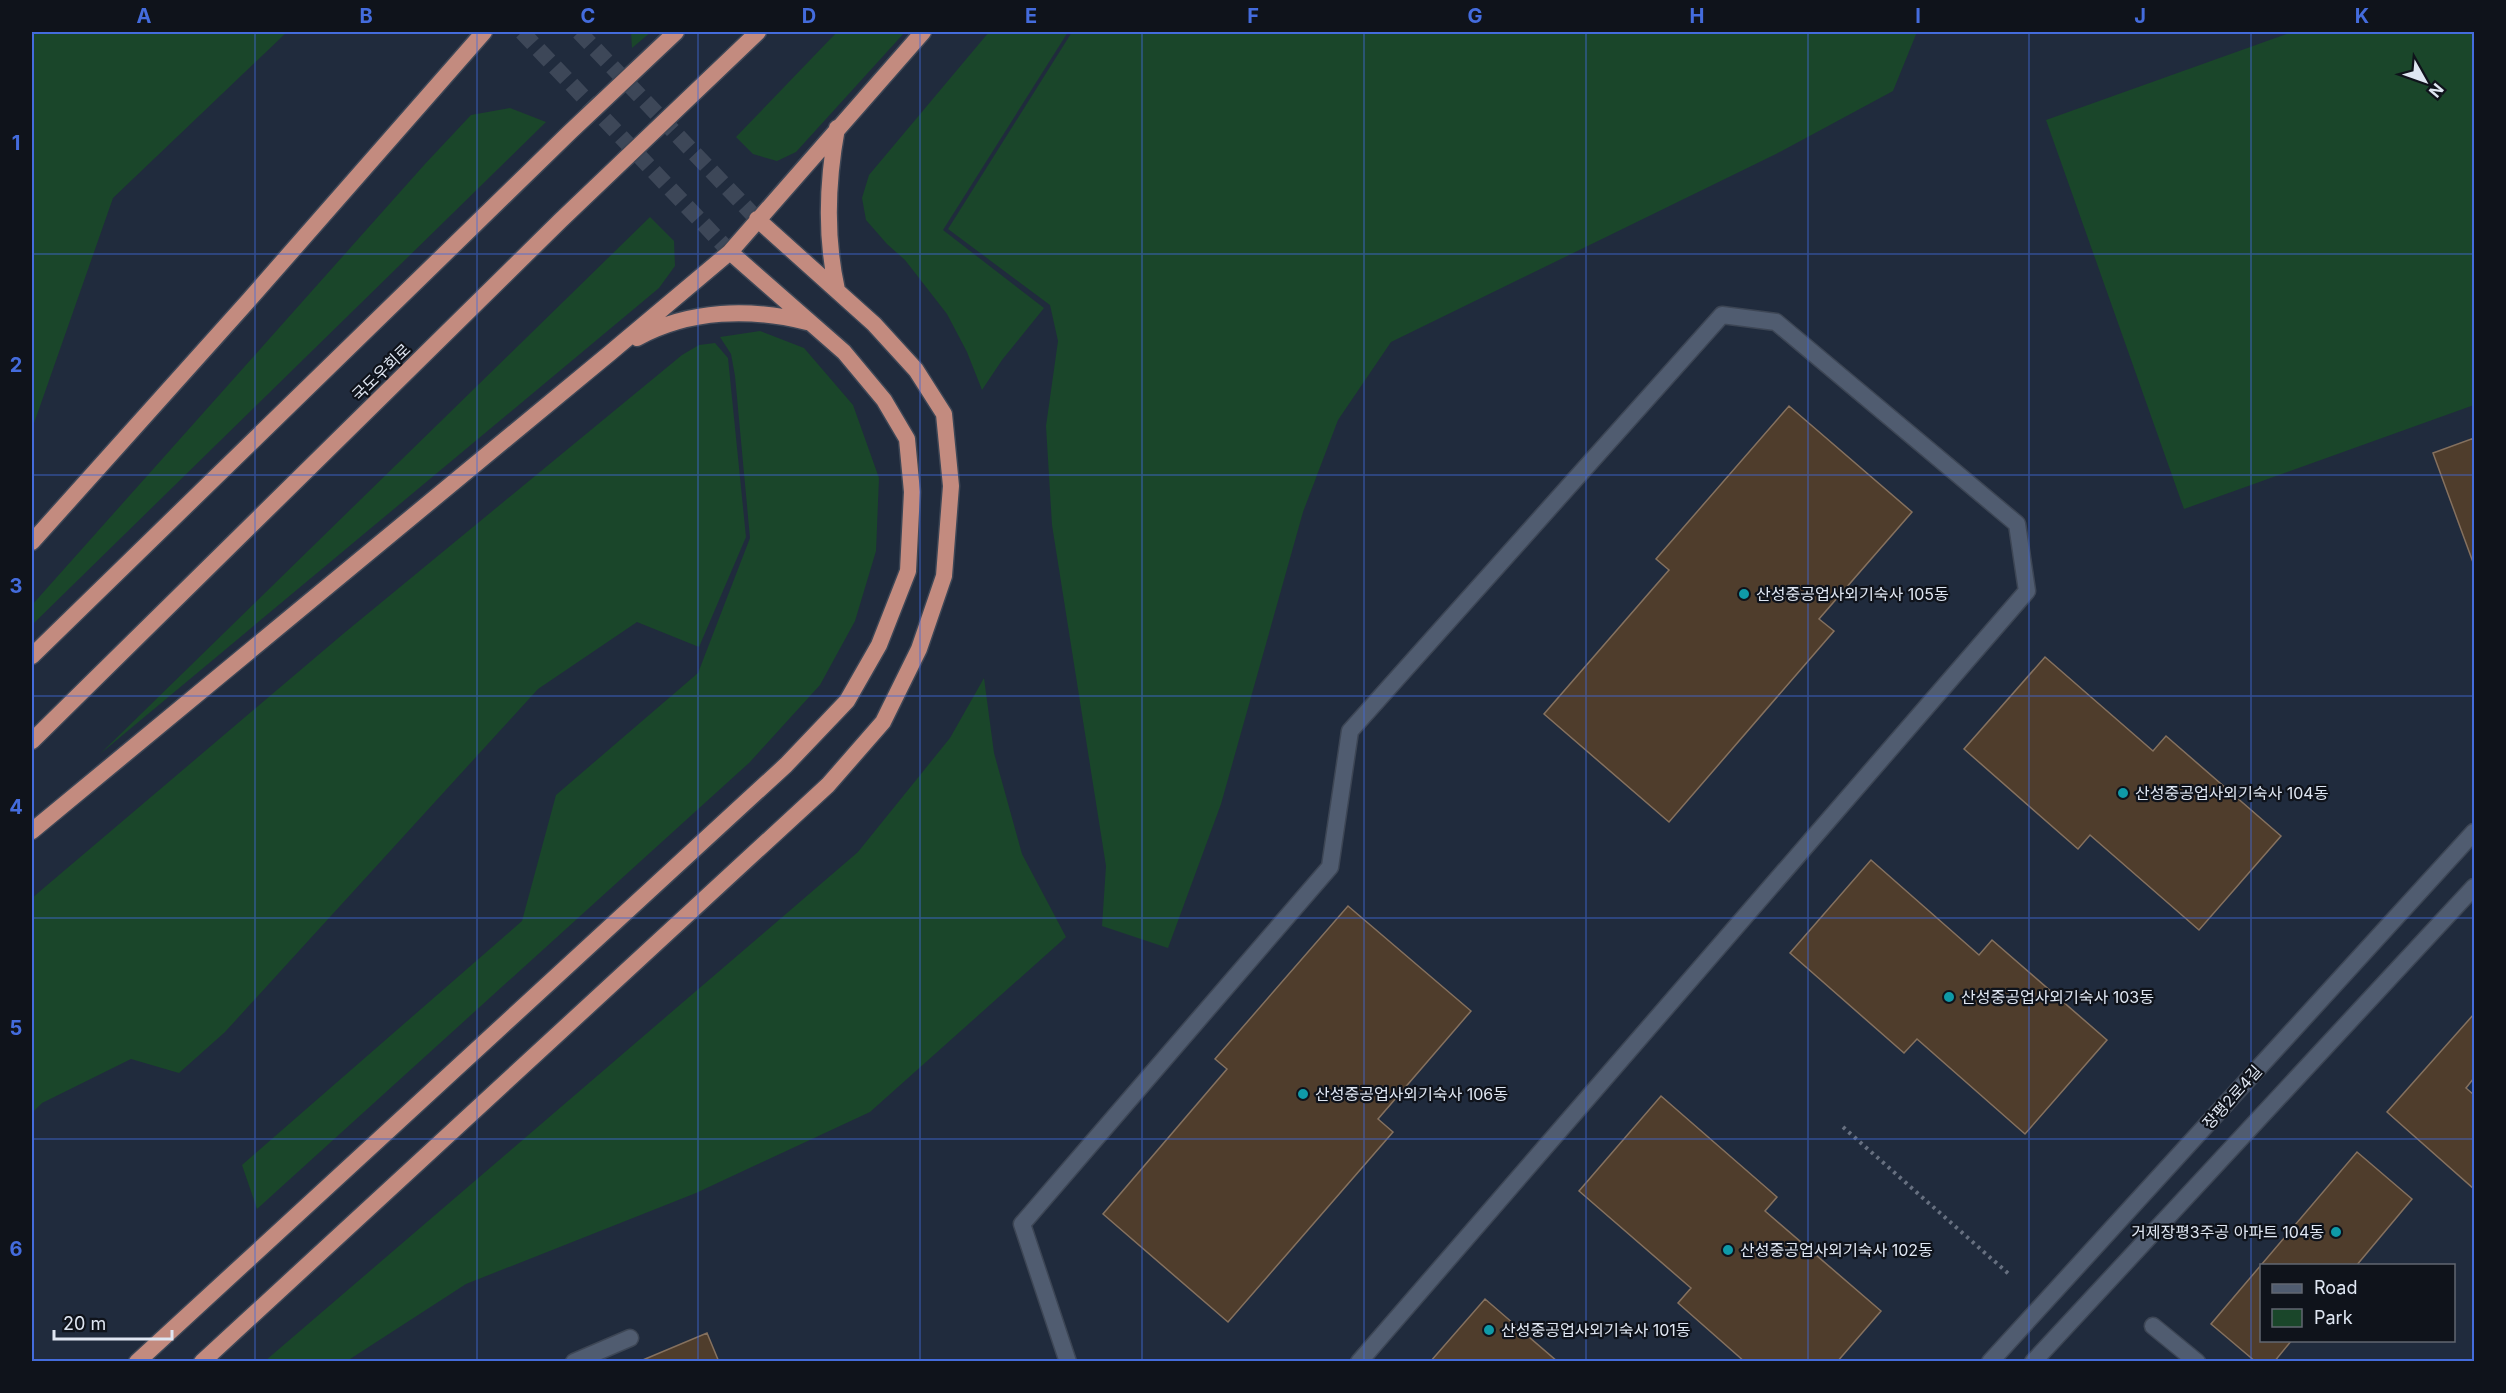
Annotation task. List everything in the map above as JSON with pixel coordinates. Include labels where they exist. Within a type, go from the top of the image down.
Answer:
[{"type":"highway","points":[[32,542],[249,300],[484,32]]},
{"type":"highway","points":[[32,656],[570,132],[676,32]]},
{"type":"highway","name":"국도우회로","points":[[32,741],[561,220],[758,32]]},
{"type":"highway","points":[[32,831],[730,252],[837,127],[923,32]]},
{"type":"highway","points":[[837,127],[828,196],[831,253],[837,290]]},
{"type":"highway","points":[[202,1362],[828,784],[883,722],[919,649],[944,576],[951,486],[944,414],[916,370],[874,324],[757,219]]},
{"type":"highway","points":[[137,1362],[777,774],[847,701],[879,645],[908,571],[912,492],[907,439],[884,400],[844,352],[730,252]]},
{"type":"highway","points":[[610,353],[673,323],[705,316],[756,313],[809,322]]},
{"type":"street","points":[[1068,1362],[1022,1224],[1330,867],[1350,730],[1722,315],[1776,322],[2017,524],[2027,591],[1359,1362]]},
{"type":"street","name":"장평2로4길","points":[[1990,1362],[2475,832]]},
{"type":"street","name":"장평2로4길","points":[[2033,1362],[2475,887]]},
{"type":"street","points":[[2154,1326],[2197,1362]]},
{"type":"street","points":[[574,1362],[630,1338]]},
{"type":"path","points":[[1843,1127],[2011,1275]]},
{"type":"green space","points":[[32,32],[287,32],[113,198],[32,429]]},
{"type":"green space","points":[[631,32],[651,32],[632,48]]},
{"type":"green space","points":[[837,32],[905,32],[796,152],[777,161],[753,154],[736,137]]},
{"type":"green space","points":[[989,32],[1068,32],[943,230],[1044,308],[1002,360],[982,390],[967,352],[947,314],[905,260],[866,220],[862,198],[869,175]]},
{"type":"green space","points":[[1072,32],[1917,32],[1893,91],[1776,154],[1391,342],[1338,420],[1303,512],[1221,804],[1168,948],[1102,926],[1106,866],[1052,525],[1046,426],[1058,341],[1050,305],[948,229]]},
{"type":"green space","points":[[2292,32],[2474,32],[2474,405],[2184,509],[2046,120]]},
{"type":"green space","points":[[510,108],[546,122],[32,625],[32,605],[425,164],[471,115]]},
{"type":"green space","points":[[650,217],[674,241],[675,266],[659,288],[100,754]]},
{"type":"green space","points":[[760,331],[804,348],[853,405],[879,478],[876,551],[855,621],[820,685],[750,762],[257,1209],[242,1165],[522,921],[556,795],[698,673],[750,538],[735,376],[731,354],[720,337]]},
{"type":"green space","points":[[715,343],[728,358],[746,537],[699,647],[637,622],[538,689],[225,1032],[179,1073],[131,1059],[42,1103],[32,1113],[32,898],[343,634],[682,355],[699,345]]},
{"type":"green space","points":[[984,678],[994,753],[1022,854],[1066,937],[870,1112],[696,1193],[466,1284],[347,1361],[265,1361],[858,852],[950,738]]},
{"type":"building","name":"산성중공업사외기숙사 105동","points":[[1789,406],[1912,512],[1819,619],[1834,631],[1669,822],[1544,714],[1669,570],[1656,559]]},
{"type":"building","points":[[2474,438],[2474,565],[2433,453]]},
{"type":"building","name":"산성중공업사외기숙사 104동","points":[[2045,657],[2153,751],[2166,736],[2281,836],[2199,930],[2090,835],[2078,849],[1964,749]]},
{"type":"building","name":"산성중공업사외기숙사 103동","points":[[1871,860],[1979,955],[1992,940],[2107,1040],[2025,1134],[1917,1039],[1904,1053],[1790,953]]},
{"type":"building","name":"산성중공업사외기숙사 106동","points":[[1348,906],[1471,1011],[1378,1119],[1393,1132],[1228,1322],[1103,1214],[1227,1069],[1215,1059]]},
{"type":"building","points":[[2474,1014],[2474,1078],[2466,1088],[2474,1095],[2474,1189],[2387,1112]]},
{"type":"building","name":"산성중공업사외기숙사 102동","points":[[1661,1096],[1777,1197],[1765,1211],[1881,1311],[1837,1362],[1745,1362],[1678,1303],[1691,1288],[1579,1191]]},
{"type":"building","name":"거제장평3주공 아파트 104동","points":[[2357,1152],[2412,1199],[2358,1264],[2262,1264]]},
{"type":"building","name":"거제장평3주공 아파트 104동","points":[[2260,1266],[2260,1342],[2290,1342],[2274,1362],[2256,1362],[2211,1324]]},
{"type":"building","name":"산성중공업사외기숙사 101동","points":[[1485,1299],[1558,1362],[1430,1362]]},
{"type":"building","points":[[707,1333],[719,1362],[638,1362]]},
{"type":"tunnel","points":[[522,32],[730,252]]},
{"type":"tunnel","points":[[579,32],[757,219]]},
{"type":"place","name":"산성중공업사외기숙사 105동","points":[[1744,594]]},
{"type":"place","name":"산성중공업사외기숙사 104동","points":[[2123,793]]},
{"type":"place","name":"산성중공업사외기숙사 103동","points":[[1949,997]]},
{"type":"place","name":"산성중공업사외기숙사 106동","points":[[1303,1094]]},
{"type":"place","name":"거제장평3주공 아파트 104동","points":[[2336,1232]]},
{"type":"place","name":"산성중공업사외기숙사 102동","points":[[1728,1250]]},
{"type":"place","name":"산성중공업사외기숙사 101동","points":[[1489,1330]]}]
